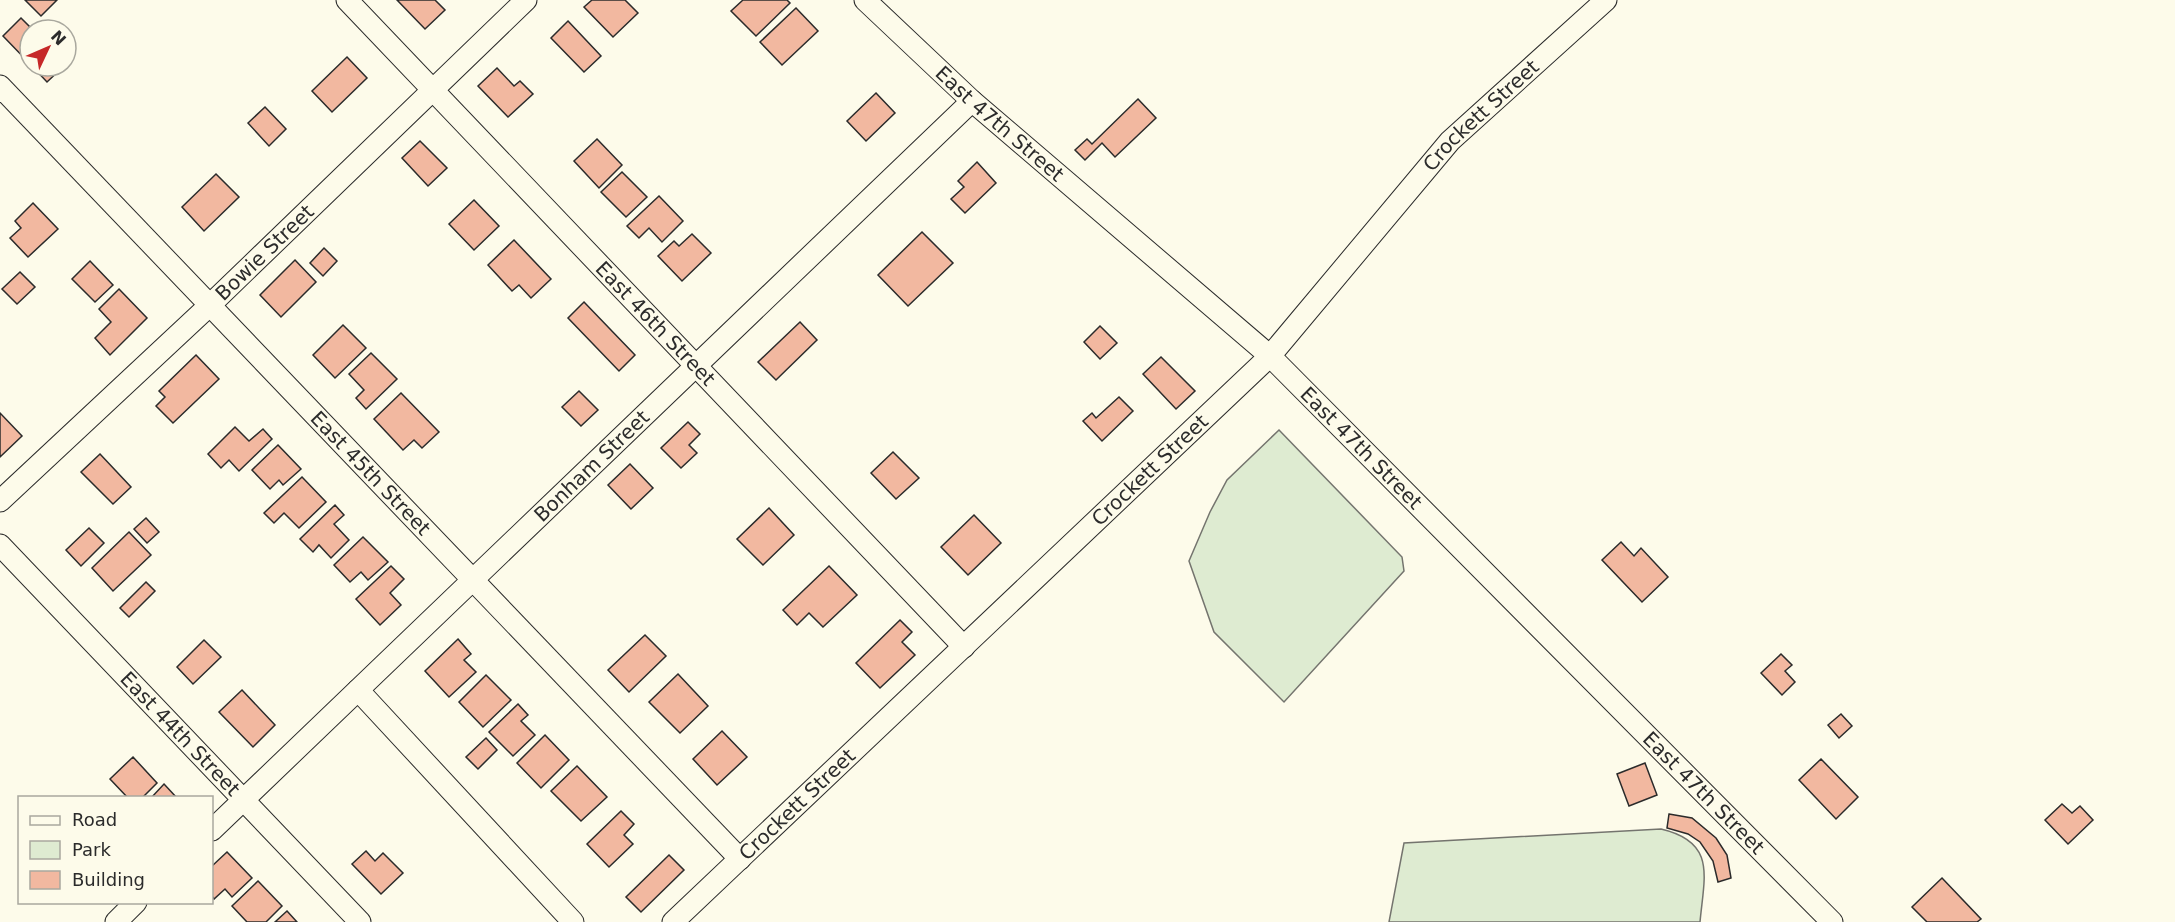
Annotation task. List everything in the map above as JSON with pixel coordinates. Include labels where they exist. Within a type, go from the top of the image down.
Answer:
[{"type":"street","name":"East 46th Street","points":[[347,0],[964,647]]},
{"type":"street","name":"Bowie Street","points":[[0,501],[210,305],[526,0]]},
{"type":"street","name":"East 47th Street","points":[[865,0],[972,101],[1270,356],[1832,922]]},
{"type":"street","name":"Crockett Street","points":[[673,922],[1270,356],[1450,141],[1606,0]]},
{"type":"street","name":"East 45th Street","points":[[0,86],[740,859]]},
{"type":"street","name":"Bonham Street","points":[[213,830],[972,101]]},
{"type":"street","name":"East 44th Street","points":[[0,545],[360,922]]},
{"type":"street","points":[[358,690],[573,922]]},
{"type":"street","points":[[116,922],[135,904]]},
{"type":"green space","points":[[1279,430],[1402,557],[1404,571],[1284,702],[1214,632],[1189,561],[1227,480]]},
{"type":"green space","points":[[1661,829],[1679,835],[1699,852],[1704,876],[1700,922],[1389,922],[1404,843]]},
{"type":"building","points":[[25,0],[57,0],[41,16]]},
{"type":"building","points":[[397,0],[435,0],[445,10],[425,29]]},
{"type":"building","points":[[592,0],[625,0],[638,13],[613,37],[584,7]]},
{"type":"building","points":[[743,0],[787,0],[790,3],[756,36],[731,11]]},
{"type":"building","points":[[796,8],[818,31],[782,65],[760,42]]},
{"type":"building","points":[[18,21],[18,52],[3,36]]},
{"type":"building","points":[[568,21],[601,56],[584,72],[551,38]]},
{"type":"building","points":[[347,57],[367,78],[332,112],[312,91]]},
{"type":"building","points":[[497,68],[514,86],[520,81],[533,94],[508,117],[478,86]]},
{"type":"building","points":[[876,93],[895,113],[866,141],[847,121]]},
{"type":"building","points":[[1138,99],[1156,118],[1115,157],[1102,143],[1085,160],[1075,150],[1087,139],[1092,144]]},
{"type":"building","points":[[265,107],[286,129],[269,146],[248,123]]},
{"type":"building","points":[[597,139],[622,165],[599,188],[574,161]]},
{"type":"building","points":[[420,141],[447,168],[428,186],[402,158]]},
{"type":"building","points":[[977,162],[996,183],[965,213],[951,199],[964,187],[958,181]]},
{"type":"building","points":[[622,172],[647,197],[626,217],[601,192]]},
{"type":"building","points":[[216,174],[239,197],[204,231],[182,207]]},
{"type":"building","points":[[659,196],[683,221],[662,242],[649,228],[639,238],[627,226]]},
{"type":"building","points":[[474,200],[499,226],[474,250],[449,224]]},
{"type":"building","points":[[33,203],[58,229],[28,257],[10,238],[21,228],[15,221]]},
{"type":"building","points":[[922,232],[953,263],[908,306],[878,275]]},
{"type":"building","points":[[692,234],[711,253],[682,281],[658,256],[674,241],[679,246]]},
{"type":"building","points":[[514,240],[551,279],[531,298],[519,285],[512,291],[488,265]]},
{"type":"building","points":[[324,248],[337,261],[323,276],[310,263]]},
{"type":"building","points":[[295,260],[316,282],[281,317],[260,295]]},
{"type":"building","points":[[90,261],[113,285],[95,302],[72,279]]},
{"type":"building","points":[[20,272],[35,287],[17,304],[2,289]]},
{"type":"building","points":[[119,289],[147,318],[110,355],[95,338],[111,322],[99,309]]},
{"type":"building","points":[[584,302],[635,355],[619,371],[568,318]]},
{"type":"building","points":[[800,322],[817,340],[776,380],[758,362]]},
{"type":"building","points":[[343,325],[366,348],[335,378],[313,355]]},
{"type":"building","points":[[1100,326],[1117,343],[1100,359],[1084,342]]},
{"type":"building","points":[[371,353],[397,379],[366,409],[356,398],[364,390],[349,374]]},
{"type":"building","points":[[196,355],[219,379],[173,423],[156,406],[165,397],[159,391]]},
{"type":"building","points":[[1161,357],[1195,391],[1176,409],[1143,374]]},
{"type":"building","points":[[579,391],[598,410],[581,426],[562,407]]},
{"type":"building","points":[[401,393],[439,432],[422,448],[414,440],[403,450],[374,419]]},
{"type":"building","points":[[1119,397],[1133,411],[1102,441],[1083,421],[1092,413],[1096,418]]},
{"type":"building","points":[[0,413],[22,436],[0,457]]},
{"type":"building","points":[[688,422],[700,434],[689,445],[697,453],[681,468],[661,448]]},
{"type":"building","points":[[235,427],[249,441],[263,429],[272,439],[239,471],[229,460],[221,468],[208,454]]},
{"type":"building","points":[[278,445],[301,469],[283,485],[279,480],[270,489],[252,470]]},
{"type":"building","points":[[893,452],[919,478],[896,499],[871,473]]},
{"type":"building","points":[[100,454],[131,487],[113,504],[81,472]]},
{"type":"building","points":[[630,464],[653,488],[631,509],[608,485]]},
{"type":"building","points":[[302,477],[326,502],[299,528],[284,513],[274,523],[264,513]]},
{"type":"building","points":[[335,505],[344,515],[334,524],[349,540],[331,558],[319,545],[313,552],[300,539]]},
{"type":"building","points":[[769,508],[794,535],[763,565],[737,539]]},
{"type":"building","points":[[974,515],[1001,543],[968,575],[941,547]]},
{"type":"building","points":[[146,518],[159,532],[147,543],[134,529]]},
{"type":"building","points":[[89,528],[104,543],[81,566],[66,550]]},
{"type":"building","points":[[129,532],[151,555],[113,591],[92,568]]},
{"type":"building","points":[[363,537],[388,562],[368,580],[361,572],[350,582],[334,565]]},
{"type":"building","points":[[1621,542],[1634,556],[1641,548],[1668,577],[1642,602],[1602,560]]},
{"type":"building","points":[[391,566],[404,579],[390,593],[401,605],[380,625],[356,599]]},
{"type":"building","points":[[829,566],[857,595],[823,627],[809,613],[797,625],[783,610]]},
{"type":"building","points":[[146,582],[155,591],[129,617],[120,608]]},
{"type":"building","points":[[900,620],[912,632],[902,642],[915,655],[880,688],[856,663]]},
{"type":"building","points":[[645,635],[666,656],[629,692],[608,670]]},
{"type":"building","points":[[458,639],[471,654],[464,660],[476,672],[449,697],[425,671]]},
{"type":"building","points":[[204,640],[221,657],[193,684],[177,667]]},
{"type":"building","points":[[1781,654],[1792,665],[1785,671],[1795,682],[1782,695],[1761,673]]},
{"type":"building","points":[[678,674],[708,706],[680,733],[649,702]]},
{"type":"building","points":[[486,675],[511,700],[483,727],[459,702]]},
{"type":"building","points":[[242,690],[275,725],[253,747],[219,712]]},
{"type":"building","points":[[518,704],[528,715],[521,721],[535,735],[513,756],[489,732]]},
{"type":"building","points":[[1841,714],[1852,726],[1839,738],[1828,725]]},
{"type":"building","points":[[722,731],[747,757],[717,785],[693,759]]},
{"type":"building","points":[[545,735],[569,760],[541,788],[517,763]]},
{"type":"building","points":[[486,738],[497,750],[478,769],[466,757]]},
{"type":"building","points":[[133,757],[157,783],[144,796],[126,796],[110,779]]},
{"type":"building","points":[[1821,759],[1858,797],[1836,819],[1799,780]]},
{"type":"building","points":[[1645,763],[1657,795],[1629,806],[1617,774]]},
{"type":"building","points":[[577,766],[607,797],[581,821],[551,791]]},
{"type":"building","points":[[164,784],[175,796],[153,796]]},
{"type":"building","points":[[2062,804],[2072,813],[2080,806],[2093,820],[2068,844],[2045,820]]},
{"type":"building","points":[[621,811],[634,824],[624,835],[633,844],[609,867],[587,844]]},
{"type":"building","points":[[1669,814],[1692,818],[1716,838],[1727,855],[1731,878],[1718,882],[1713,861],[1700,842],[1688,834],[1667,828]]},
{"type":"building","points":[[366,851],[375,861],[383,853],[403,873],[381,894],[352,864]]},
{"type":"building","points":[[227,852],[252,878],[232,897],[225,889],[214,899],[213,865]]},
{"type":"building","points":[[669,855],[684,870],[641,912],[626,897]]},
{"type":"building","points":[[1942,878],[1981,919],[1977,922],[1927,922],[1912,907]]},
{"type":"building","points":[[258,881],[282,906],[266,922],[247,922],[232,906]]},
{"type":"building","points":[[287,911],[297,922],[275,922]]}]
